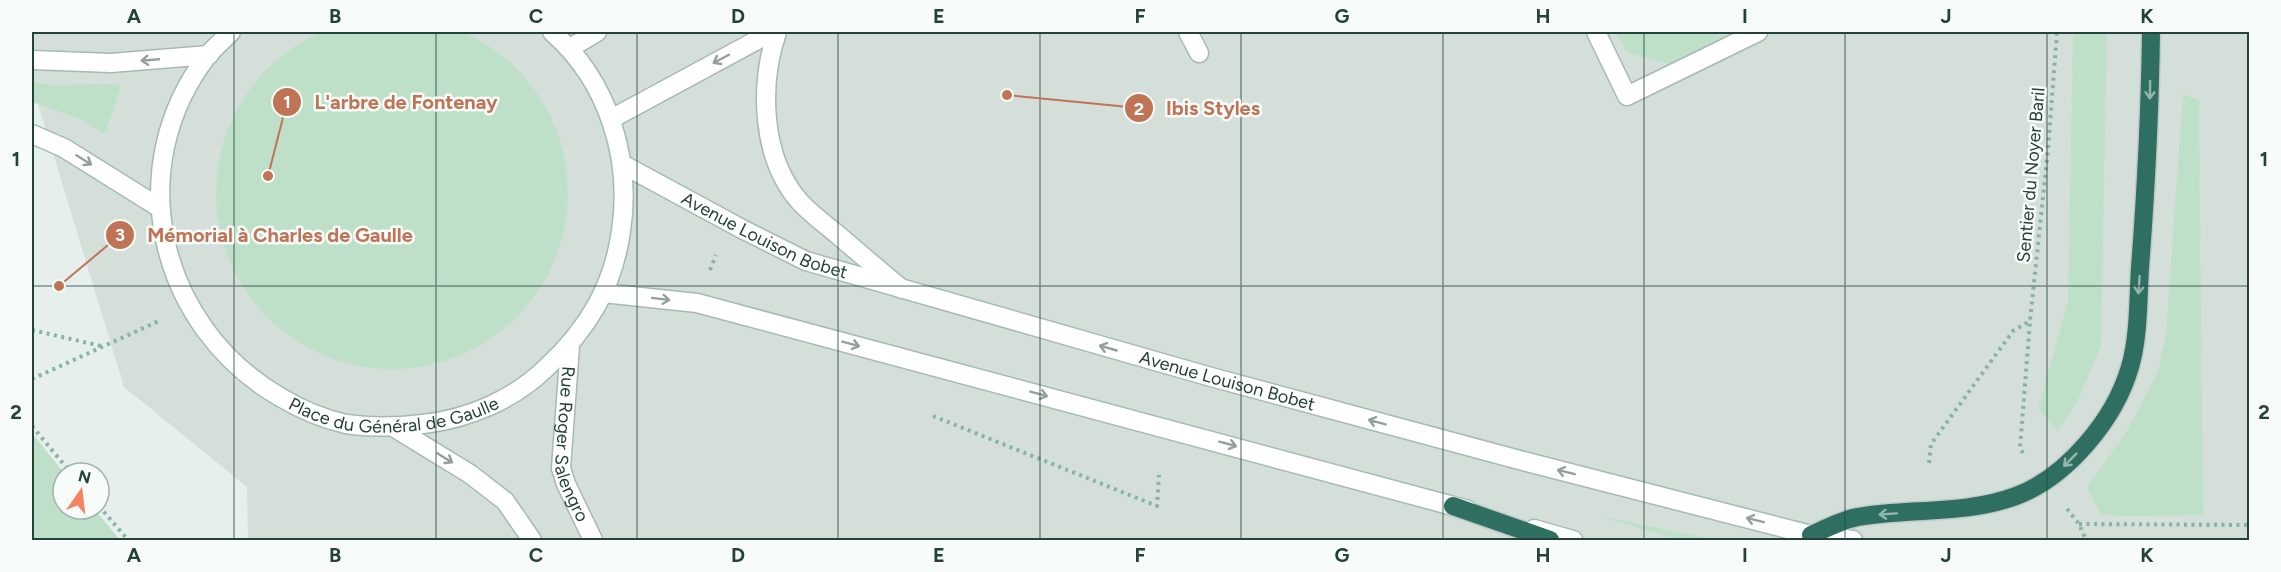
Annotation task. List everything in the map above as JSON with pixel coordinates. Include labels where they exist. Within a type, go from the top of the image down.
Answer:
[{"type":"highway","points":[[1811,535],[1856,517],[1958,509],[2016,496],[2055,475],[2074,457],[2106,417],[2123,386],[2134,350],[2146,192],[2151,32]]},
{"type":"highway","points":[[1453,506],[1550,540]]},
{"type":"main road","name":"Place du Général de Gaulle","points":[[231,32],[209,55],[187,88],[171,125],[162,166],[160,208],[165,243],[175,277],[189,308],[218,349],[255,383],[298,408],[345,423],[395,428],[445,422],[491,406],[534,380],[570,346],[589,321],[603,293],[618,251],[624,208],[622,164],[611,119],[574,40],[552,32]]},
{"type":"main road","points":[[574,40],[597,32]]},
{"type":"main road","points":[[611,119],[774,32]]},
{"type":"main road","points":[[774,32],[765,92],[772,148],[783,174],[800,201],[902,290]]},
{"type":"main road","points":[[1188,32],[1199,53]]},
{"type":"main road","points":[[1596,32],[1627,96],[1758,32]]},
{"type":"main road","points":[[32,60],[111,63],[209,55]]},
{"type":"main road","points":[[32,134],[64,148],[160,208]]},
{"type":"main road","name":"Avenue Louison Bobet","points":[[622,164],[806,261],[1200,374],[1504,456],[1811,535],[1853,540]]},
{"type":"main road","points":[[603,293],[698,303],[1573,540]]},
{"type":"main road","name":"Rue Roger Salengro","points":[[570,346],[561,468],[566,484],[593,540]]},
{"type":"main road","points":[[395,428],[470,474],[505,501],[532,540]]},
{"type":"path","name":"Sentier du Noyer Baril","points":[[2020,448],[2057,32]]},
{"type":"path","points":[[709,275],[720,246]]},
{"type":"path","points":[[32,379],[189,308]]},
{"type":"path","points":[[1929,463],[1931,444],[2013,331],[2030,321]]},
{"type":"path","points":[[32,330],[101,346]]},
{"type":"path","points":[[933,416],[1157,506],[1159,475]]},
{"type":"path","points":[[32,426],[61,461]]},
{"type":"path","points":[[111,520],[128,540]]},
{"type":"path","points":[[2086,540],[2079,524],[2250,525]]},
{"type":"shaded area","points":[[32,32],[2249,32],[2249,540],[248,540],[247,487],[124,387],[32,84]]},
{"type":"green space","points":[[375,17],[409,17],[443,24],[475,37],[517,68],[539,95],[555,126],[565,159],[568,193],[565,227],[555,260],[539,291],[517,318],[475,349],[443,362],[409,369],[375,369],[341,362],[309,349],[280,329],[256,305],[236,276],[223,244],[216,210],[216,176],[223,142],[236,110],[256,81],[280,57],[309,37],[341,24]]},
{"type":"green space","points":[[1616,32],[1732,32],[1670,64],[1628,53]]},
{"type":"green space","points":[[2073,32],[2107,32],[2101,346],[2077,402],[2058,431],[2038,409],[2068,301]]},
{"type":"green space","points":[[32,82],[53,85],[116,84],[121,87],[106,131],[102,133],[80,119],[32,102]]},
{"type":"green space","points":[[2183,94],[2199,100],[2203,515],[2101,514],[2087,488],[2127,431],[2158,372],[2166,335]]},
{"type":"green space","points":[[32,433],[54,461],[51,461],[51,521],[104,521],[120,540],[32,540]]},
{"type":"green space","points":[[1595,515],[1716,540],[1679,540]]},
{"type":"place","name":"Ibis Styles","points":[[1007,95]]},
{"type":"place","name":"L'arbre de Fontenay","points":[[268,176]]},
{"type":"place","name":"Mémorial à Charles de Gaulle","points":[[59,286]]}]
